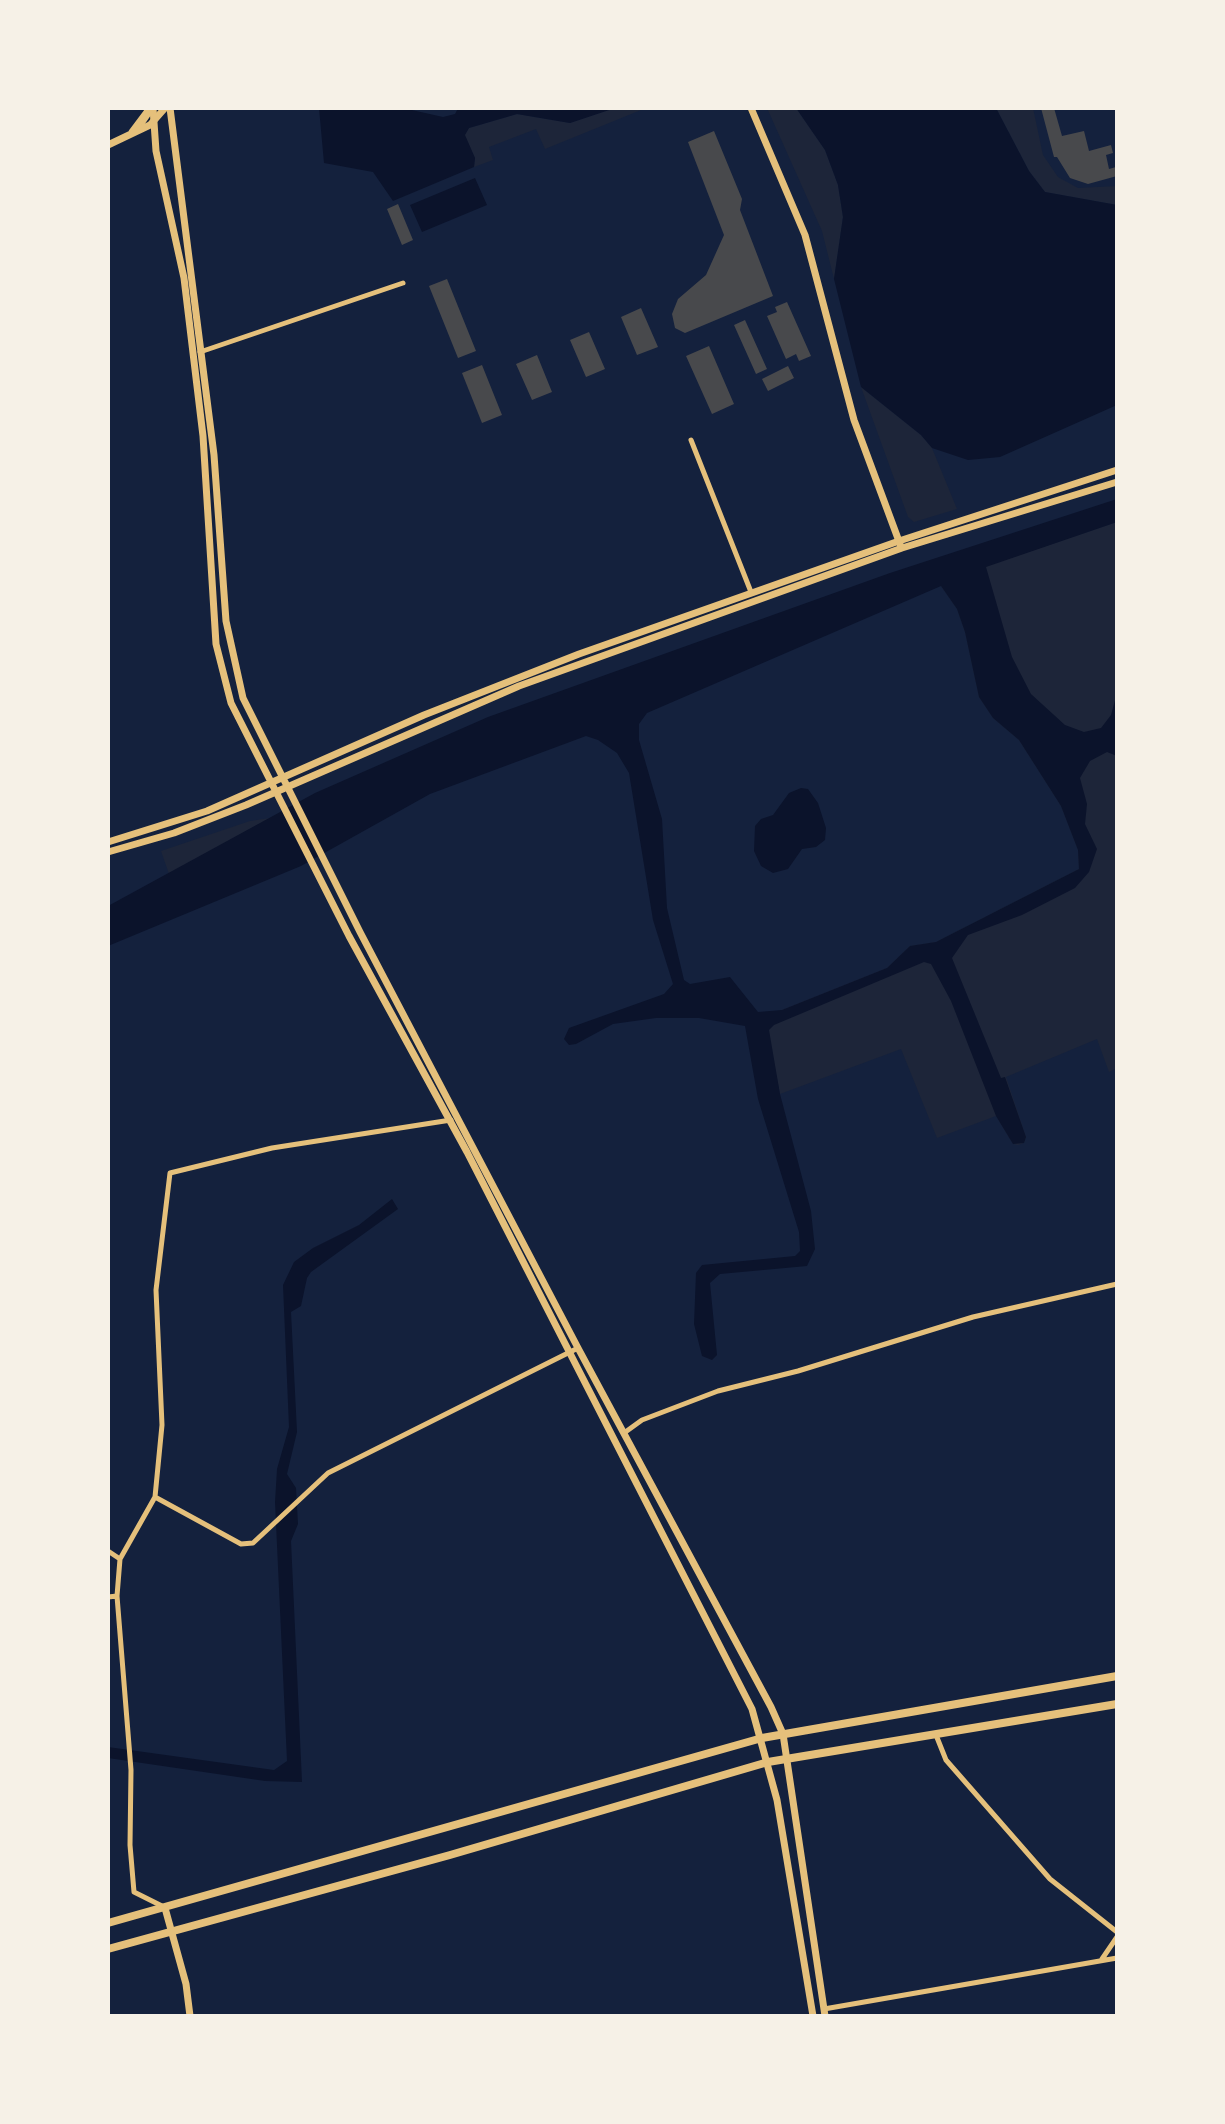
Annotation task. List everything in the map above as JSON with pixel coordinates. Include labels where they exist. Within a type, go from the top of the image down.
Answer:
[{"type":"main road","points":[[108,145],[150,125],[167,108]]},
{"type":"main road","points":[[167,108],[214,455],[220,573],[231,656],[243,698],[324,861],[783,1734],[824,2013]]},
{"type":"main road","points":[[751,108],[805,235],[854,420],[900,545]]},
{"type":"main road","points":[[128,136],[153,109]]},
{"type":"main road","points":[[153,109],[156,151],[198,352],[216,644],[231,703],[752,1709],[768,1762],[813,2016]]},
{"type":"main road","points":[[108,852],[174,833],[276,792],[519,686],[900,545],[1117,470]]},
{"type":"main road","points":[[108,842],[207,811],[281,775],[424,715],[751,592],[1117,482]]},
{"type":"main road","points":[[108,1923],[762,1738],[1117,1676]]},
{"type":"main road","points":[[108,1949],[768,1762],[1117,1704]]},
{"type":"main road","points":[[165,1908],[186,1984],[190,2016]]},
{"type":"street","points":[[198,352],[403,283]]},
{"type":"street","points":[[691,440],[751,592]]},
{"type":"street","points":[[165,1908],[134,1892],[130,1845],[130,1766],[117,1596],[120,1559],[155,1497],[162,1425],[156,1290],[170,1173],[272,1148],[460,1118]]},
{"type":"street","points":[[624,1433],[642,1420],[718,1391],[798,1371],[973,1317],[1117,1284]]},
{"type":"street","points":[[155,1497],[241,1544],[253,1543],[328,1473],[578,1348]]},
{"type":"street","points":[[108,1551],[120,1559]]},
{"type":"street","points":[[108,1597],[117,1596]]},
{"type":"street","points":[[936,1735],[946,1760],[1050,1879],[1117,1934],[1102,1960]]},
{"type":"street","points":[[824,2013],[1117,1958]]},
{"type":"shaded area","points":[[319,108],[403,108],[443,117],[455,114],[458,108],[615,108],[570,123],[517,114],[469,128],[465,135],[475,158],[474,167],[393,201],[373,172],[324,163]]},
{"type":"shaded area","points":[[615,108],[646,108],[545,149],[536,129],[489,147],[493,160],[474,167],[475,158],[464,135],[469,128],[517,114],[570,123]]},
{"type":"shaded area","points":[[767,108],[796,108],[825,150],[838,185],[843,217],[834,279],[822,231]]},
{"type":"shaded area","points":[[796,108],[996,108],[1029,171],[1045,192],[1117,205],[1117,405],[1000,457],[968,460],[932,448],[921,435],[861,387],[834,279],[843,217],[838,185],[825,150]]},
{"type":"shaded area","points":[[996,108],[1033,108],[1043,155],[1058,177],[1078,188],[1117,186],[1117,205],[1045,192],[1029,171]]},
{"type":"shaded area","points":[[475,178],[487,205],[422,232],[410,205]]},
{"type":"shaded area","points":[[861,387],[921,435],[932,448],[957,509],[914,522],[908,517]]},
{"type":"shaded area","points":[[1117,499],[1117,522],[986,567],[1012,657],[1031,694],[1065,725],[1084,732],[1101,728],[1111,715],[1117,693],[1117,756],[1107,752],[1090,761],[1080,778],[1087,804],[1085,824],[1097,849],[1089,872],[1075,888],[1022,915],[968,935],[952,958],[1001,1078],[1005,1077],[1026,1137],[1024,1143],[1013,1144],[996,1116],[951,1001],[931,964],[924,962],[774,1025],[769,1030],[780,1094],[811,1211],[815,1249],[807,1266],[720,1274],[710,1283],[717,1355],[712,1360],[702,1356],[694,1324],[696,1273],[702,1265],[795,1256],[800,1251],[799,1232],[758,1099],[745,1026],[699,1018],[656,1018],[613,1024],[576,1044],[569,1045],[564,1039],[569,1028],[664,994],[673,984],[653,920],[629,773],[617,753],[586,736],[430,794],[301,866],[108,946],[108,906],[315,793],[488,717],[890,573]],"holes":[[[941,586],[957,609],[979,697],[993,718],[1019,740],[1061,806],[1078,850],[1079,869],[936,942],[910,946],[887,968],[782,1010],[758,1012],[730,977],[690,984],[684,980],[667,908],[662,819],[639,740],[639,724],[647,713]]]},
{"type":"shaded area","points":[[1117,522],[1117,1068],[1109,1072],[1097,1039],[1006,1077],[1026,1137],[1024,1143],[1018,1145],[1013,1144],[996,1116],[937,1138],[901,1049],[780,1094],[764,1014],[782,1010],[887,968],[910,946],[936,942],[1079,869],[1078,850],[1061,806],[1019,740],[993,718],[979,697],[965,632],[957,609],[941,586],[986,566]]},
{"type":"shaded area","points":[[801,788],[808,789],[818,803],[826,828],[825,840],[816,847],[802,849],[788,869],[773,873],[761,866],[754,851],[755,826],[761,819],[773,815],[789,793]]},
{"type":"shaded area","points":[[270,818],[169,874],[161,851],[250,821]]},
{"type":"shaded area","points":[[392,1199],[398,1209],[311,1272],[301,1306],[291,1312],[297,1432],[287,1474],[296,1488],[298,1524],[291,1541],[302,1782],[265,1781],[108,1758],[108,1747],[274,1770],[287,1761],[275,1502],[277,1469],[289,1427],[283,1285],[294,1262],[313,1248],[359,1225]]},
{"type":"building","points":[[1041,108],[1054,108],[1062,136],[1084,131],[1089,151],[1111,145],[1113,153],[1106,155],[1109,169],[1116,167],[1117,176],[1088,184],[1070,178],[1054,157]]},
{"type":"building","points":[[714,131],[742,199],[740,210],[773,296],[685,333],[675,328],[672,314],[678,299],[706,275],[724,235],[688,142]]},
{"type":"building","points":[[398,204],[413,240],[402,245],[387,209]]},
{"type":"building","points":[[447,279],[476,351],[458,358],[429,286]]},
{"type":"building","points":[[787,302],[811,356],[799,361],[796,354],[786,359],[767,316],[777,312],[775,307]]},
{"type":"building","points":[[641,308],[658,347],[637,355],[621,317]]},
{"type":"building","points":[[745,320],[767,369],[756,374],[734,325]]},
{"type":"building","points":[[589,332],[605,369],[586,377],[570,340]]},
{"type":"building","points":[[709,346],[734,404],[712,414],[686,356]]},
{"type":"building","points":[[537,355],[552,392],[532,400],[516,364]]},
{"type":"building","points":[[482,365],[502,415],[482,423],[462,373]]},
{"type":"building","points":[[788,366],[794,378],[768,391],[762,379]]}]
